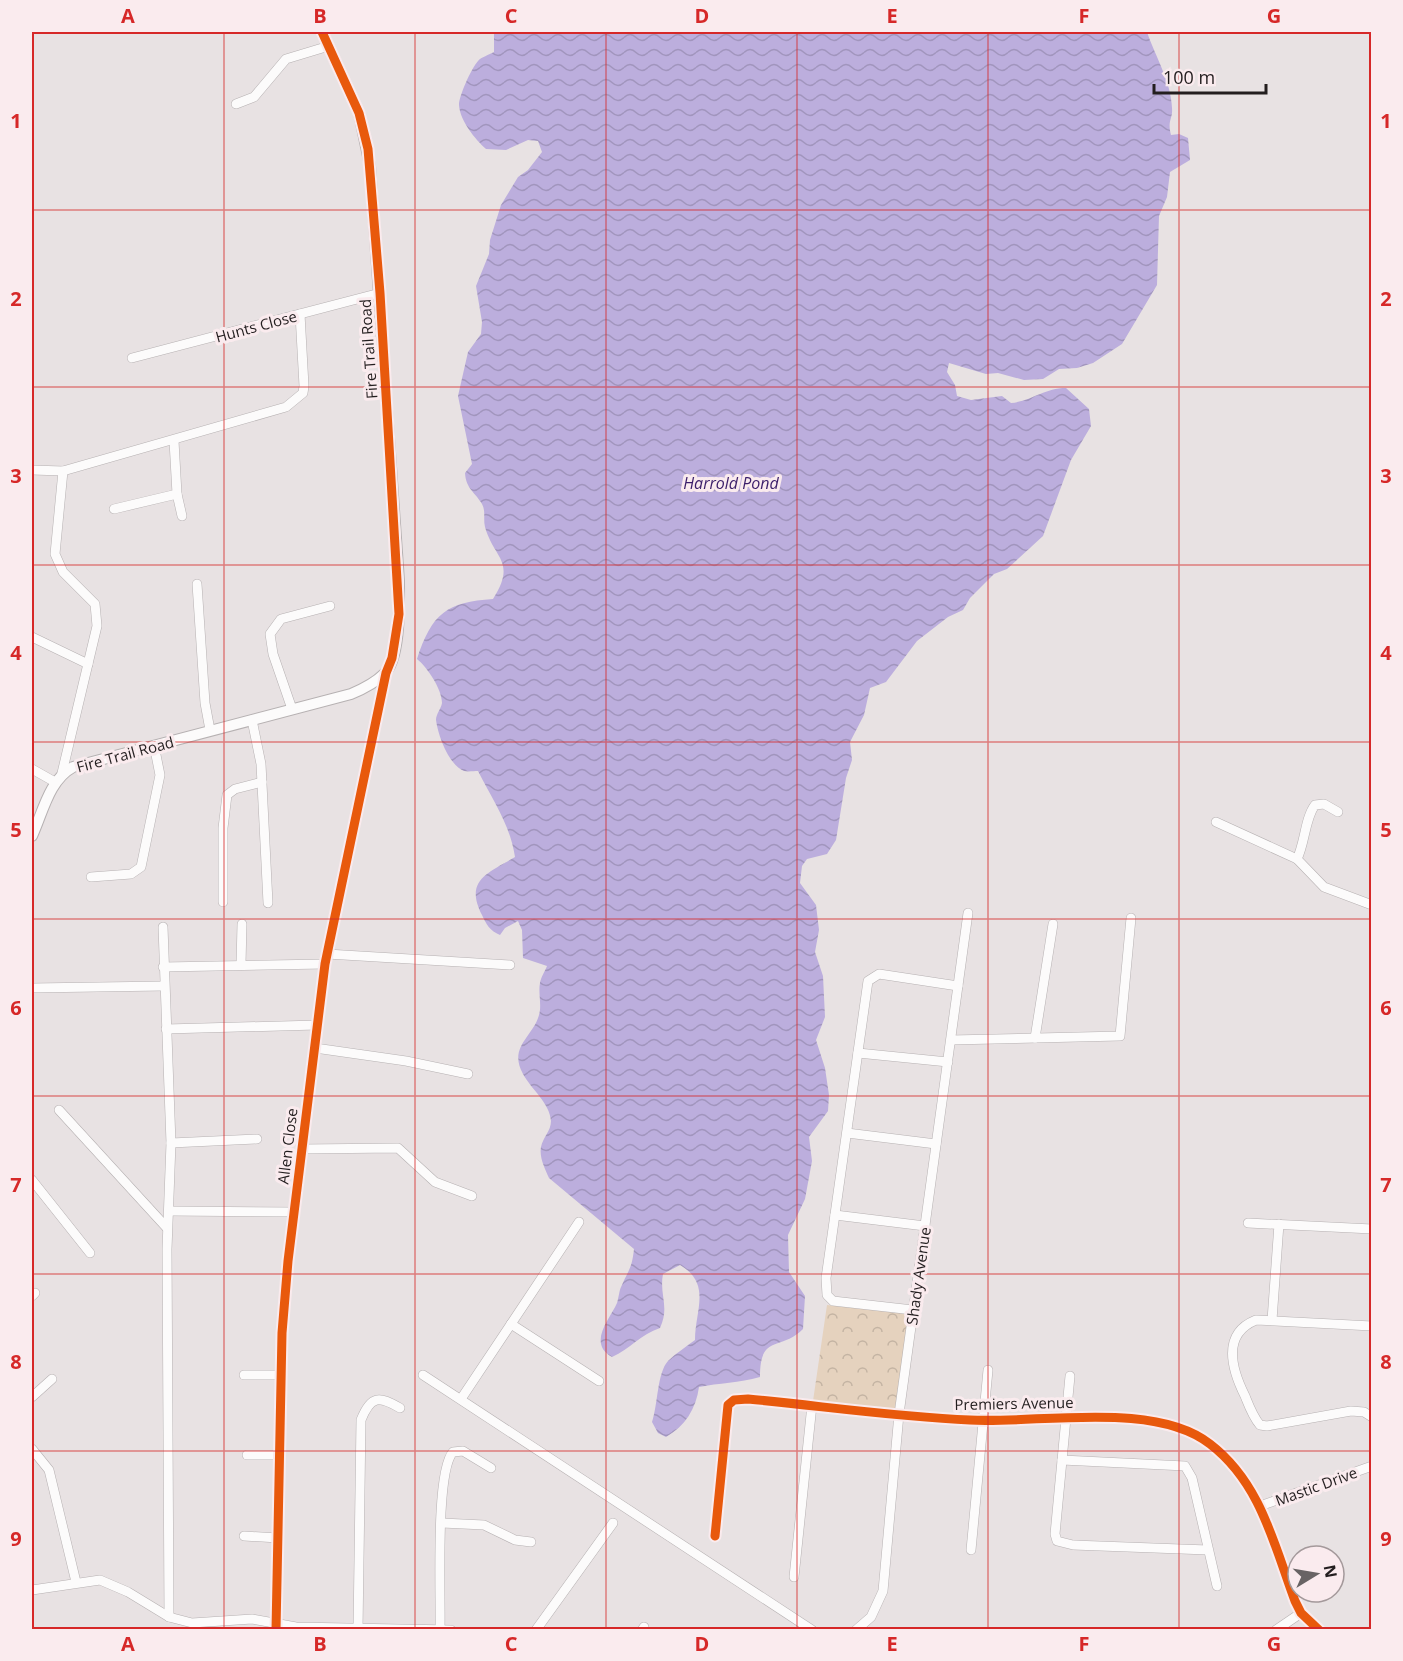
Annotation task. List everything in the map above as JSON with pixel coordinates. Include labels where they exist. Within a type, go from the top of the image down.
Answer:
[{"type":"street","name":"Fire Trail Road","points":[[58,778],[73,767],[351,694],[386,673],[392,658],[399,614],[399,581],[380,293],[365,131],[322,32]]},
{"type":"street","points":[[236,104],[254,97],[286,59],[330,46]]},
{"type":"street","name":"Hunts Close","points":[[132,358],[380,293]]},
{"type":"street","points":[[32,470],[63,471],[174,441],[286,407],[295,402],[303,393],[304,386],[300,314]]},
{"type":"street","points":[[174,441],[177,494],[182,516]]},
{"type":"street","points":[[32,836],[58,778],[97,626],[95,604],[63,572],[56,554],[63,471]]},
{"type":"street","points":[[114,509],[177,494]]},
{"type":"street","points":[[197,584],[204,703],[210,730]]},
{"type":"street","points":[[292,709],[273,654],[270,634],[281,619],[330,606]]},
{"type":"street","points":[[32,637],[88,664]]},
{"type":"street","name":"Allen Close","points":[[276,1626],[282,1333],[294,1212],[325,964],[386,673]]},
{"type":"street","points":[[252,720],[262,782],[268,903]]},
{"type":"street","points":[[91,877],[131,874],[141,867],[160,775],[154,745]]},
{"type":"street","points":[[32,769],[58,778]]},
{"type":"street","points":[[224,902],[223,828],[227,795],[235,789],[262,782]]},
{"type":"street","points":[[1298,859],[1305,842],[1309,816],[1315,806],[1324,804],[1338,812]]},
{"type":"street","points":[[1216,822],[1298,859],[1324,887],[1371,905]]},
{"type":"street","name":"Shady Avenue","points":[[856,1629],[871,1617],[883,1591],[899,1414],[968,913]]},
{"type":"street","points":[[951,1040],[1120,1036],[1131,918]]},
{"type":"street","points":[[241,964],[242,924]]},
{"type":"street","points":[[1035,1038],[1053,924]]},
{"type":"street","points":[[163,927],[171,1143],[167,1228],[169,1617]]},
{"type":"street","points":[[327,954],[510,965]]},
{"type":"street","points":[[163,967],[325,964]]},
{"type":"street","points":[[913,1310],[829,1298],[826,1278],[871,977],[879,974],[958,986]]},
{"type":"street","points":[[32,988],[164,986]]},
{"type":"street","points":[[166,1029],[317,1026]]},
{"type":"street","points":[[315,1048],[406,1061],[468,1074]]},
{"type":"street","points":[[858,1053],[948,1062]]},
{"type":"street","points":[[59,1110],[167,1228]]},
{"type":"street","points":[[847,1133],[936,1144]]},
{"type":"street","points":[[171,1143],[256,1139]]},
{"type":"street","points":[[302,1149],[398,1148],[435,1182],[472,1196]]},
{"type":"street","points":[[32,1180],[90,1253]]},
{"type":"street","points":[[169,1211],[294,1212]]},
{"type":"street","points":[[835,1215],[925,1226]]},
{"type":"street","points":[[461,1399],[579,1222]]},
{"type":"street","points":[[1248,1223],[1371,1229]]},
{"type":"street","points":[[1272,1320],[1279,1224]]},
{"type":"street","points":[[1371,1326],[1256,1320],[1245,1326],[1236,1337],[1231,1354],[1237,1380],[1260,1425],[1351,1411],[1364,1412],[1371,1417]]},
{"type":"street","points":[[511,1324],[599,1381]]},
{"type":"street","points":[[971,1550],[988,1370]]},
{"type":"street","points":[[244,1375],[281,1375]]},
{"type":"street","points":[[423,1375],[812,1629]]},
{"type":"street","points":[[1070,1376],[1055,1534],[1058,1541],[1073,1545],[1208,1550]]},
{"type":"street","points":[[32,1397],[52,1379]]},
{"type":"street","points":[[358,1628],[361,1420],[369,1405],[375,1400],[383,1399],[400,1408]]},
{"type":"street","name":"Premiers Avenue","points":[[715,1536],[730,1403],[748,1399],[983,1421],[1066,1417],[1126,1419],[1185,1430],[1211,1444],[1229,1462],[1260,1506],[1301,1613],[1319,1629]]},
{"type":"street","points":[[794,1576],[812,1405]]},
{"type":"street","points":[[32,1449],[49,1470],[75,1582]]},
{"type":"street","points":[[32,1590],[100,1580],[115,1585],[169,1617],[192,1623],[252,1619],[276,1626],[444,1629],[442,1523],[444,1471],[453,1452],[463,1451],[491,1468]]},
{"type":"street","points":[[247,1455],[279,1455]]},
{"type":"street","points":[[1062,1460],[1185,1466],[1192,1478],[1217,1586]]},
{"type":"street","name":"Mastic Drive","points":[[1260,1506],[1371,1466]]},
{"type":"street","points":[[442,1523],[484,1525],[515,1540],[531,1542]]},
{"type":"street","points":[[536,1629],[613,1523]]},
{"type":"street","points":[[244,1536],[278,1538]]},
{"type":"street","points":[[1276,1629],[1301,1613]]},
{"type":"green space","points":[[827,1305],[909,1314],[895,1409],[813,1401]]},
{"type":"water","name":"Harrold Pond","points":[[494,32],[1147,32],[1169,88],[1172,108],[1171,135],[1179,134],[1188,138],[1190,160],[1170,172],[1167,197],[1159,216],[1157,285],[1122,344],[1093,363],[1077,368],[1059,369],[1043,379],[1024,380],[998,373],[986,374],[949,363],[947,372],[955,385],[957,396],[971,400],[1002,396],[1011,403],[1051,390],[1066,388],[1089,409],[1091,426],[1071,460],[1043,536],[1007,569],[994,574],[970,598],[963,610],[948,617],[917,641],[886,682],[870,688],[864,715],[850,742],[852,760],[846,778],[836,840],[827,854],[807,859],[802,866],[800,883],[816,905],[819,930],[815,952],[823,976],[825,1017],[816,1040],[825,1068],[829,1095],[828,1111],[809,1137],[812,1161],[805,1199],[788,1235],[789,1272],[805,1296],[803,1329],[795,1336],[773,1345],[763,1354],[760,1377],[699,1387],[695,1403],[688,1416],[679,1428],[666,1437],[658,1433],[652,1422],[660,1381],[664,1366],[668,1361],[695,1340],[699,1289],[690,1272],[680,1265],[663,1274],[664,1314],[660,1328],[612,1357],[601,1345],[602,1331],[617,1303],[631,1265],[634,1249],[549,1178],[544,1167],[541,1147],[551,1125],[550,1114],[544,1102],[526,1080],[519,1065],[518,1056],[539,1015],[540,983],[547,966],[523,958],[522,930],[518,921],[505,928],[500,935],[489,927],[482,915],[477,903],[477,885],[488,873],[515,857],[513,845],[500,813],[478,771],[464,771],[459,768],[445,749],[436,720],[442,703],[440,691],[425,667],[417,659],[429,631],[443,613],[464,603],[493,599],[503,576],[501,561],[485,527],[483,507],[469,487],[466,478],[465,473],[472,464],[458,396],[468,352],[481,334],[482,322],[476,286],[489,254],[490,240],[501,205],[518,177],[528,170],[542,152],[538,141],[528,140],[506,150],[486,149],[473,135],[462,117],[459,105],[463,89],[478,61],[494,52]]},
{"type":"cycle path","points":[[276,1630],[282,1333],[288,1261],[325,964],[386,673],[392,658],[399,614],[380,293],[368,149],[359,113],[322,32]]},
{"type":"cycle path","points":[[715,1536],[728,1405],[734,1400],[748,1399],[942,1419],[1094,1417],[1158,1422],[1186,1430],[1210,1444],[1242,1477],[1264,1516],[1301,1613],[1319,1630]]}]
